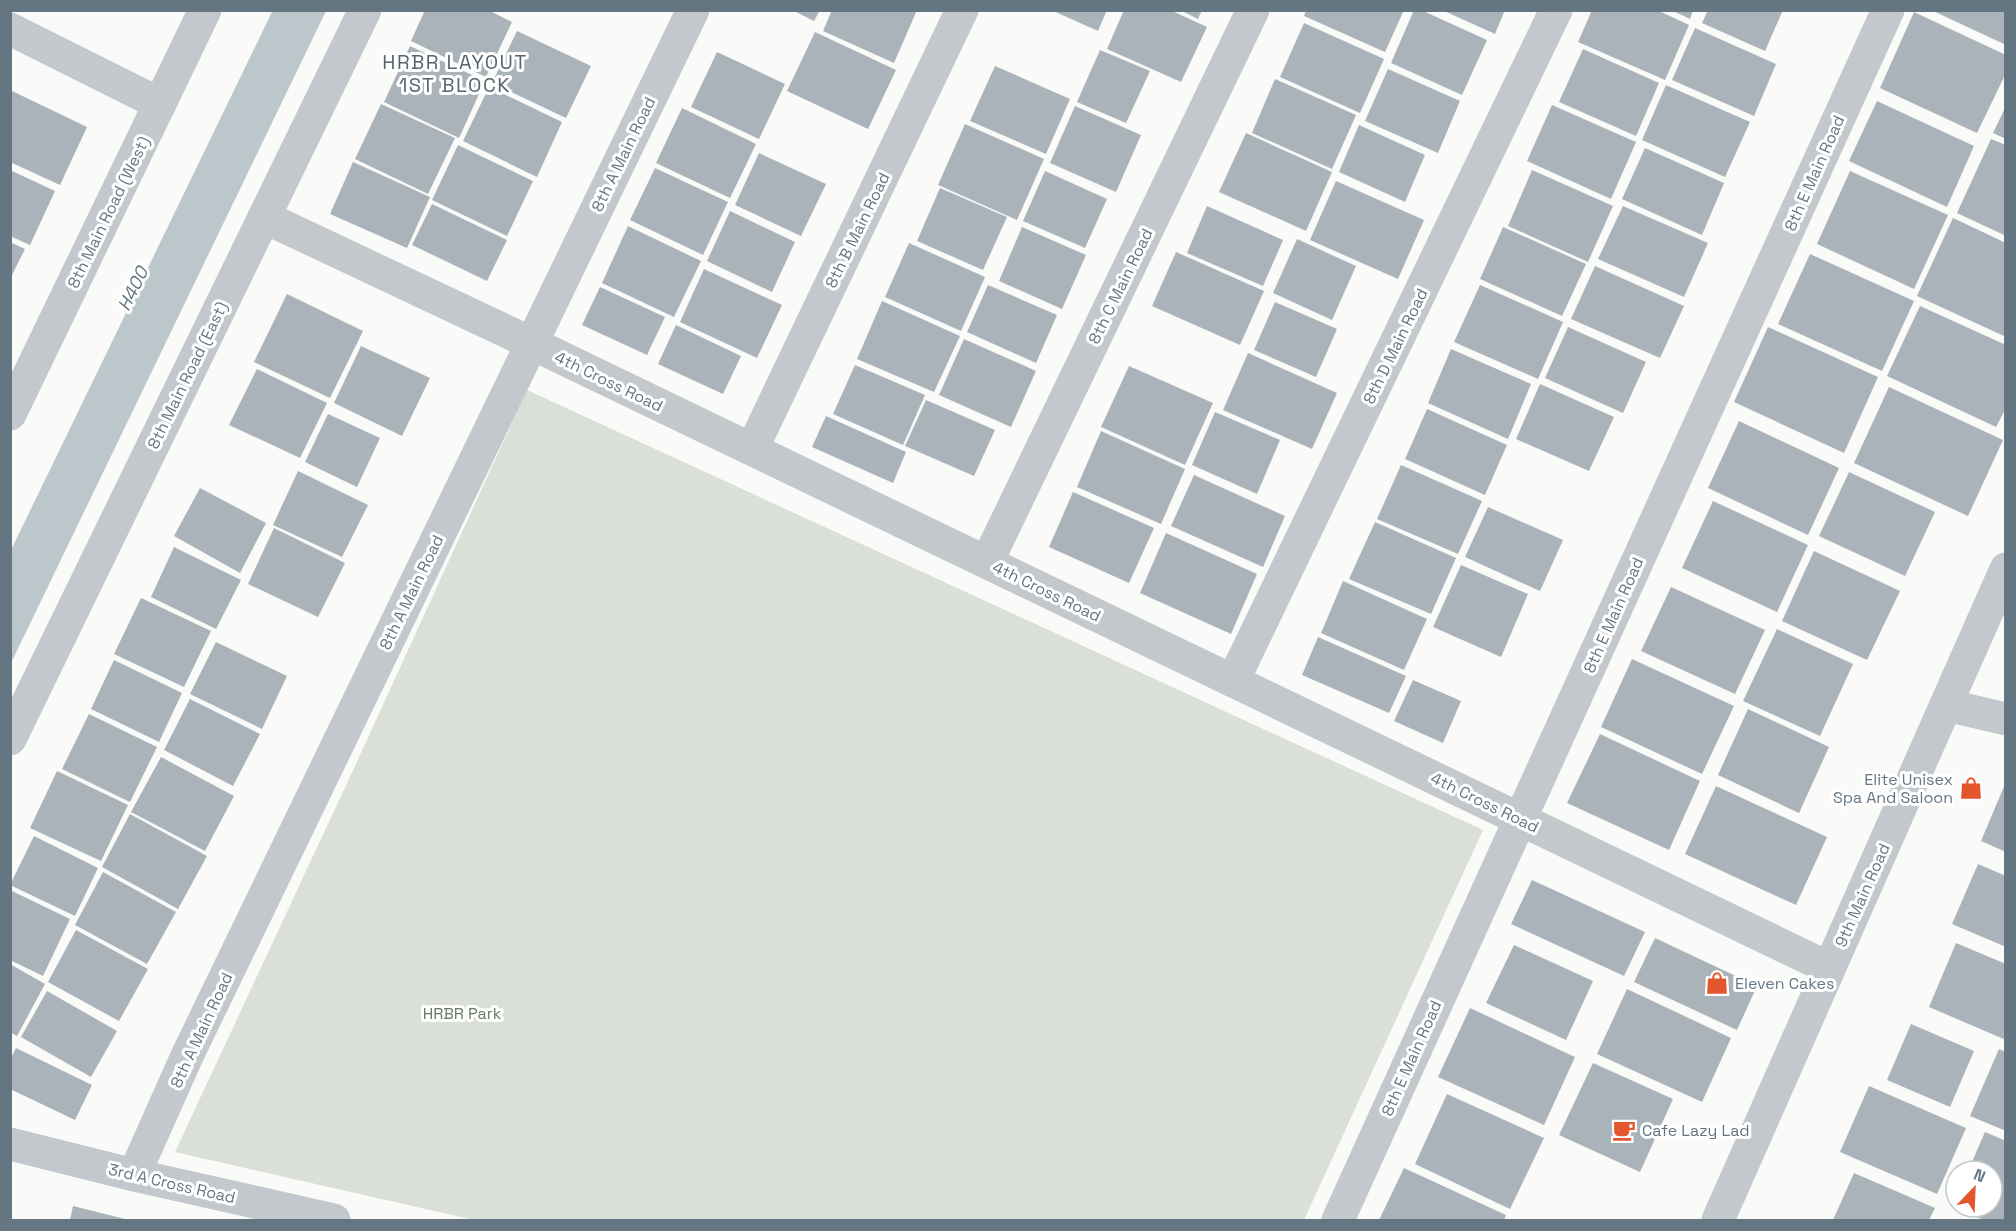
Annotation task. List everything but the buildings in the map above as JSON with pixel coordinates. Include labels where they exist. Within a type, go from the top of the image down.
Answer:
[{"type":"street","name":"8th Main Road (West)","points":[[10,414],[205,10]]},
{"type":"street","name":"8th Main Road (East)","points":[[10,739],[365,10]]},
{"type":"street","name":"8th A Main Road","points":[[134,1175],[188,1056],[693,10]]},
{"type":"street","name":"8th B Main Road","points":[[752,449],[962,10]]},
{"type":"street","name":"8th C Main Road","points":[[987,562],[1253,10]]},
{"type":"street","name":"8th D Main Road","points":[[1233,681],[1556,10]]},
{"type":"street","name":"8th E Main Road","points":[[1338,1221],[1888,10]]},
{"type":"street","points":[[10,29],[160,104]]},
{"type":"street","name":"4th Cross Road","points":[[264,217],[752,449],[1829,968]]},
{"type":"street","name":"9th Main Road","points":[[1718,1221],[2006,569]]},
{"type":"street","points":[[1946,705],[2006,719]]},
{"type":"street","name":"3rd A Cross Road","points":[[10,1144],[334,1221]]},
{"type":"green space","name":"HRBR Park","points":[[527,390],[1483,830],[1304,1220],[474,1220],[175,1152]]},
{"type":"shaded area","points":[[273,10],[326,11],[11,663],[11,550]]},
{"type":"place","name":"Elite Unisex Spa And Saloon","points":[[1971,788]]},
{"type":"place","name":"Eleven Cakes","points":[[1717,983]]},
{"type":"place","name":"Cafe Lazy Lad","points":[[1624,1130]]},
{"type":"district","name":"HRBR LAYOUT 1ST BLOCK","points":[[455,74]]},
{"type":"water label","name":"H400","points":[[133,289]]}]
